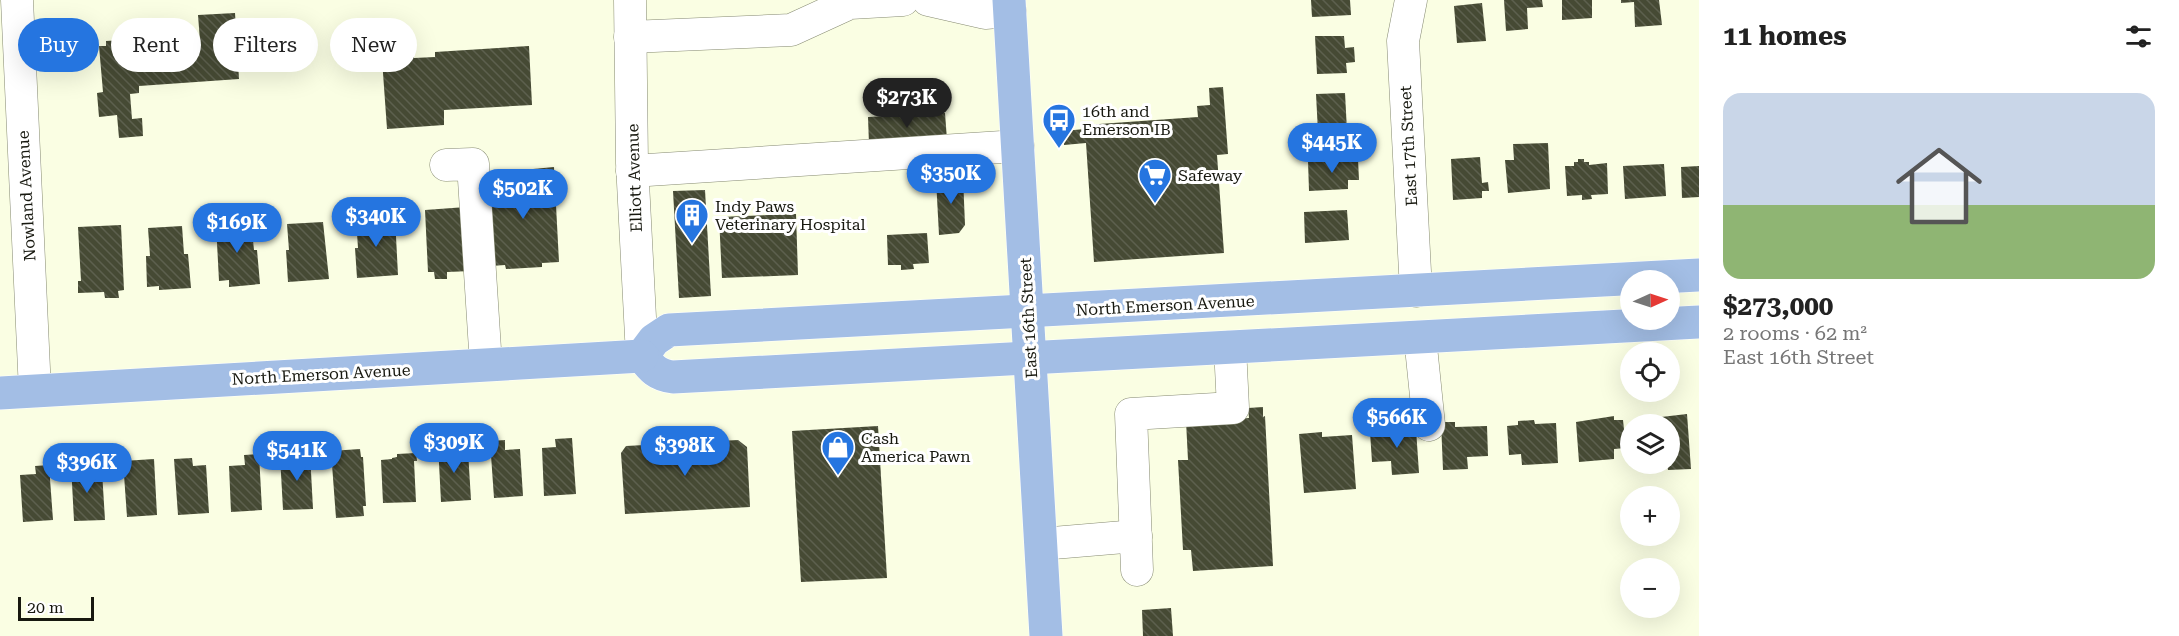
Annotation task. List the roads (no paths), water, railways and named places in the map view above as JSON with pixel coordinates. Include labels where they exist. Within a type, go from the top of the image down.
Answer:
[{"type":"main road","name":"East 16th Street","points":[[1010,5],[1046,636]]},
{"type":"main road","name":"North Emerson Avenue","points":[[0,393],[642,356],[654,340],[669,330],[1699,275]]},
{"type":"main road","points":[[642,356],[654,372],[662,376],[673,377],[1699,322]]},
{"type":"street","name":"Nowland Avenue","points":[[17,0],[35,391]]},
{"type":"street","name":"Elliott Avenue","points":[[630,0],[632,171],[642,356]]},
{"type":"street","points":[[630,37],[791,30],[850,3],[903,0]]},
{"type":"street","name":"East 17th Street","points":[[1411,1],[1403,41],[1416,291]]},
{"type":"street","points":[[948,2],[985,13],[1010,5]]},
{"type":"street","points":[[632,171],[1018,146]]},
{"type":"street","points":[[446,165],[473,164],[486,365]]},
{"type":"street","points":[[1420,337],[1429,425]]},
{"type":"street","points":[[1137,570],[1131,414],[1233,408],[1230,347]]},
{"type":"street","points":[[1041,544],[1136,536]]},
{"type":"place","name":"16th and Emerson IB","points":[[1059,149]]},
{"type":"place","name":"Safeway","points":[[1155,204]]},
{"type":"place","name":"Indy Paws Veterinary Hospital","points":[[692,244]]},
{"type":"place","name":"Cash America Pawn","points":[[838,476]]}]
